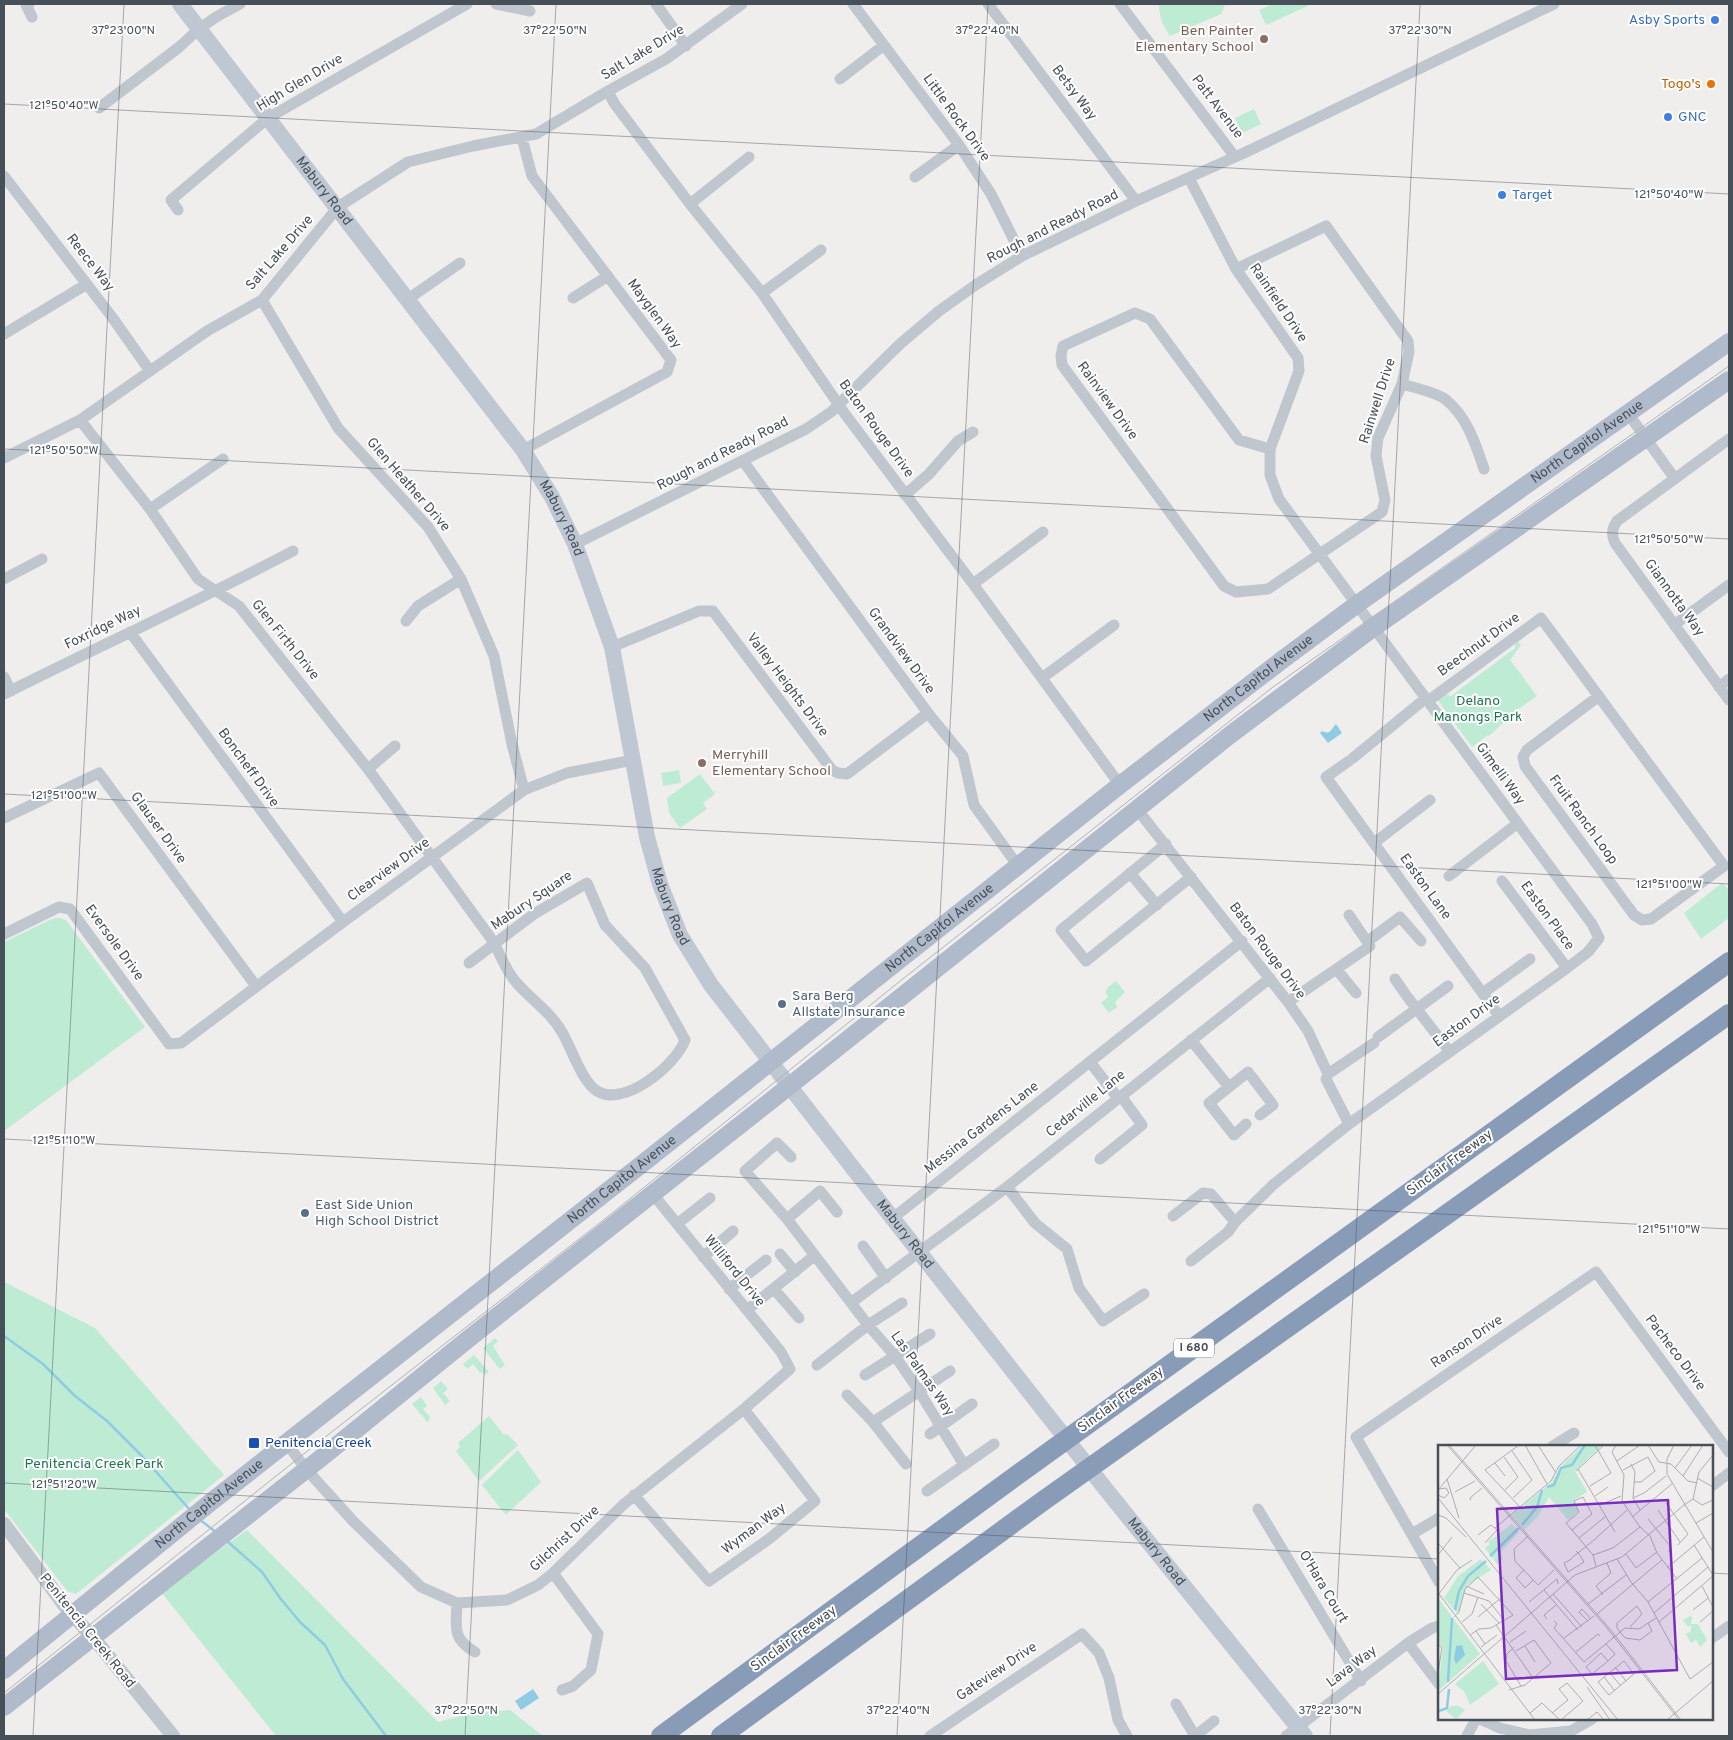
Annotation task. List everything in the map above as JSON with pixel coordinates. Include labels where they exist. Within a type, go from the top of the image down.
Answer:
[{"type":"highway","name":"Sinclair Freeway","points":[[661,1736],[1013,1478],[1729,962]]},
{"type":"highway","name":"I 680","points":[[720,1736],[1043,1501],[1729,1014]]},
{"type":"main road","name":"Mabury Road","points":[[180,4],[524,450],[552,497],[575,544],[612,647],[647,837],[660,884],[680,934],[712,985],[920,1253],[1238,1655],[1296,1733]]},
{"type":"main road","name":"North Capitol Avenue","points":[[4,1670],[211,1502],[772,1061],[1120,784],[1356,605],[1612,425],[1627,412],[1729,342]]},
{"type":"main road","name":"North Capitol Avenue","points":[[4,1707],[306,1470],[1230,735],[1373,628],[1729,380]]},
{"type":"street","points":[[29,4],[26,5],[32,17]]},
{"type":"street","points":[[99,108],[178,48],[199,29],[240,4]]},
{"type":"street","name":"High Glen Drive","points":[[178,210],[172,200],[268,118],[467,4]]},
{"type":"street","points":[[496,4],[530,11]]},
{"type":"street","points":[[656,4],[686,46]]},
{"type":"street","name":"Salt Lake Drive","points":[[4,458],[80,420],[207,331],[262,300],[338,208],[408,162],[473,146],[536,134],[666,59],[742,4]]},
{"type":"street","name":"Little Rock Drive","points":[[853,4],[959,145],[991,194],[1022,256]]},
{"type":"street","name":"Betsy Way","points":[[988,4],[1136,201]]},
{"type":"street","name":"Patt Avenue","points":[[1120,4],[1235,157]]},
{"type":"street","name":"Rough and Ready Road","points":[[575,544],[806,429],[831,412],[900,344],[939,310],[976,284],[1022,256],[1136,201],[1235,157],[1554,4]]},
{"type":"street","points":[[840,79],[884,45]]},
{"type":"street","name":"Baton Rouge Drive","points":[[608,91],[614,103],[690,204],[762,293],[905,495],[1120,784]]},
{"type":"street","name":"Mayglen Way","points":[[522,138],[532,176],[671,360],[667,372],[524,450]]},
{"type":"street","points":[[915,177],[959,145]]},
{"type":"street","points":[[690,204],[749,157]]},
{"type":"street","name":"Reece Way","points":[[4,176],[112,317],[150,371]]},
{"type":"street","name":"Rainfield Drive","points":[[1189,178],[1236,269],[1298,358],[1299,371],[1270,450],[1270,475],[1279,500],[1356,605]]},
{"type":"street","name":"Rainwell Drive","points":[[1236,269],[1326,226],[1408,341],[1409,352],[1402,384],[1378,438],[1376,456],[1385,500],[1382,512],[1268,589],[1236,592]]},
{"type":"street","points":[[762,293],[821,250]]},
{"type":"street","points":[[408,299],[460,263]]},
{"type":"street","points":[[573,298],[608,276]]},
{"type":"street","points":[[4,334],[87,284]]},
{"type":"street","name":"Glen Heather Drive","points":[[262,300],[338,428],[428,527],[462,579],[494,656],[512,744],[524,790]]},
{"type":"street","name":"Rainview Drive","points":[[1236,592],[1224,586],[1062,365],[1063,346],[1134,313],[1150,319],[1239,440],[1270,450]]},
{"type":"street","points":[[1402,384],[1445,398],[1465,421],[1484,469]]},
{"type":"street","points":[[1627,412],[1675,479]]},
{"type":"street","name":"Glen Firth Drive","points":[[80,420],[150,508],[198,578],[239,606],[368,769],[432,858]]},
{"type":"street","points":[[905,495],[929,474],[958,441],[973,432]]},
{"type":"street","name":"Giannotta Way","points":[[1729,439],[1617,521],[1612,535],[1615,542],[1729,700]]},
{"type":"street","points":[[150,508],[223,459]]},
{"type":"street","name":"Grandview Drive","points":[[743,461],[928,713],[963,756],[974,805],[1018,866]]},
{"type":"street","points":[[973,584],[1043,532]]},
{"type":"street","name":"Foxridge Way","points":[[7,692],[217,591],[293,551]]},
{"type":"street","points":[[4,579],[42,559]]},
{"type":"street","points":[[406,621],[418,606],[462,579]]},
{"type":"street","points":[[1674,625],[1729,585]]},
{"type":"street","name":"Gimelli Way","points":[[1356,605],[1592,924],[1599,938]]},
{"type":"street","name":"Valley Heights Drive","points":[[612,647],[699,611],[713,612],[832,770],[838,773],[847,774],[928,713]]},
{"type":"street","name":"Beechnut Drive","points":[[1427,700],[1541,618],[1600,696]]},
{"type":"street","points":[[1042,678],[1114,625]]},
{"type":"street","name":"Boncheff Drive","points":[[130,632],[342,922]]},
{"type":"street","points":[[4,678],[7,692]]},
{"type":"street","points":[[1719,687],[1729,679]]},
{"type":"street","name":"Fruit Ranch Loop","points":[[1600,696],[1724,866],[1651,919],[1642,920],[1634,915],[1525,766],[1523,757],[1527,750],[1600,696]]},
{"type":"street","name":"Easton Lane","points":[[1427,700],[1326,777],[1499,1016]]},
{"type":"street","points":[[368,769],[395,746]]},
{"type":"street","name":"Clearview Drive","points":[[181,1043],[342,922],[524,790],[567,773],[633,760]]},
{"type":"street","name":"Glauser Drive","points":[[4,818],[99,773],[256,986]]},
{"type":"street","points":[[1374,844],[1430,800]]},
{"type":"street","name":"Baton Rouge Drive","points":[[1138,808],[1270,978],[1308,1031],[1328,1074],[1326,1080],[1349,1124]]},
{"type":"street","points":[[1449,876],[1518,823]]},
{"type":"street","points":[[1166,844],[1061,930],[1086,962],[1191,877]]},
{"type":"street","name":"Mabury Square","points":[[432,858],[495,944],[515,981],[545,1009],[561,1030],[578,1065],[596,1091],[614,1096],[637,1087],[651,1079],[682,1048],[685,1040],[655,984],[645,968],[605,924],[587,883],[534,914],[495,944],[469,963]]},
{"type":"street","points":[[1130,873],[1156,905]]},
{"type":"street","name":"Easton Place","points":[[1502,881],[1567,968]]},
{"type":"street","name":"Eversole Drive","points":[[4,934],[59,907],[70,909],[169,1044],[181,1043]]},
{"type":"street","points":[[1288,1002],[1370,946],[1349,915]]},
{"type":"street","points":[[1368,941],[1400,917],[1421,941]]},
{"type":"street","name":"Easton Drive","points":[[1191,1261],[1228,1232],[1235,1222],[1274,1184],[1349,1124],[1567,968],[1588,952],[1599,938]]},
{"type":"street","name":"Messina Gardens Lane","points":[[893,1218],[1242,942]]},
{"type":"street","points":[[1483,993],[1530,960]]},
{"type":"street","points":[[1337,970],[1356,993]]},
{"type":"street","name":"Cedarville Lane","points":[[920,1253],[1007,1187],[1270,978]]},
{"type":"street","points":[[1395,979],[1450,1052]]},
{"type":"street","points":[[1328,1074],[1448,986]]},
{"type":"street","points":[[1191,1040],[1229,1087]]},
{"type":"street","points":[[1090,1062],[1142,1124],[1100,1158]]},
{"type":"street","points":[[1246,1124],[1234,1135],[1209,1104],[1248,1072],[1274,1104],[1260,1115]]},
{"type":"street","name":"Las Palmas Way","points":[[791,1157],[777,1143],[745,1171],[787,1219],[868,1325],[895,1356],[919,1391],[964,1465]]},
{"type":"street","points":[[1007,1187],[1035,1223],[1067,1249],[1079,1288],[1103,1321],[1144,1294]]},
{"type":"street","points":[[787,1219],[820,1191],[837,1212]]},
{"type":"street","name":"Williford Drive","points":[[652,1193],[781,1352],[790,1369]]},
{"type":"street","points":[[1173,1216],[1203,1193],[1211,1194],[1235,1222]]},
{"type":"street","points":[[677,1224],[710,1198]]},
{"type":"street","points":[[703,1257],[733,1231]]},
{"type":"street","points":[[863,1246],[886,1278]]},
{"type":"street","points":[[852,1302],[920,1253]]},
{"type":"street","points":[[780,1254],[795,1272]]},
{"type":"street","points":[[747,1310],[814,1256]]},
{"type":"street","points":[[729,1289],[766,1260]]},
{"type":"street","name":"Ranson Drive","points":[[1412,1534],[1356,1437],[1596,1272]]},
{"type":"street","name":"Pacheco Drive","points":[[1596,1272],[1729,1452]]},
{"type":"street","points":[[774,1289],[799,1318]]},
{"type":"street","points":[[817,1365],[868,1325],[902,1303]]},
{"type":"street","points":[[865,1375],[930,1334]]},
{"type":"street","name":"Gilchrist Drive","points":[[286,1444],[306,1470],[353,1521],[421,1588],[457,1603],[507,1600],[538,1585],[553,1573],[593,1532],[634,1496],[744,1409],[790,1369]]},
{"type":"street","points":[[873,1422],[950,1370]]},
{"type":"street","points":[[847,1396],[873,1422],[906,1464]]},
{"type":"street","points":[[930,1434],[972,1404]]},
{"type":"street","name":"Wyman Way","points":[[634,1496],[708,1581],[769,1539],[815,1501],[744,1409]]},
{"type":"street","points":[[1555,1445],[1574,1434]]},
{"type":"street","points":[[927,1492],[994,1444]]},
{"type":"street","points":[[1713,1485],[1729,1473]]},
{"type":"street","name":"O'Hara Court","points":[[1258,1509],[1361,1680]]},
{"type":"street","points":[[1438,1519],[1412,1534],[1438,1580]]},
{"type":"street","name":"Penitencia Creek Road","points":[[4,1524],[73,1615],[173,1736]]},
{"type":"street","points":[[553,1573],[598,1634],[591,1670],[574,1686],[562,1690]]},
{"type":"street","points":[[457,1603],[456,1630],[462,1644],[475,1652]]},
{"type":"street","name":"Lava Way","points":[[1296,1733],[1408,1643],[1438,1626]]},
{"type":"street","points":[[1713,1637],[1729,1626]]},
{"type":"street","name":"Gateview Drive","points":[[930,1736],[1082,1634],[1099,1653],[1109,1678],[1118,1720],[1127,1736]]},
{"type":"street","points":[[1408,1643],[1438,1683]]},
{"type":"street","points":[[1176,1704],[1195,1736],[1214,1721]]},
{"type":"street","points":[[1467,1736],[1475,1720]]},
{"type":"street","points":[[1482,1720],[1500,1728],[1530,1735],[1571,1731],[1590,1720]]},
{"type":"green space","points":[[1159,4],[1225,5],[1221,14],[1170,36],[1162,21]]},
{"type":"green space","points":[[1273,4],[1312,4],[1266,25],[1259,10]]},
{"type":"green space","points":[[1254,109],[1261,124],[1242,133],[1235,118]]},
{"type":"green space","name":"Delano Manongs Park","points":[[1518,641],[1521,645],[1510,660],[1537,696],[1517,710],[1489,736],[1472,747],[1437,699],[1444,694],[1451,696],[1515,648],[1515,643]]},
{"type":"green space","points":[[679,770],[681,783],[663,786],[661,773]]},
{"type":"green space","points":[[700,774],[715,794],[703,803],[707,809],[680,828],[669,813],[667,798]]},
{"type":"green space","points":[[1722,883],[1729,890],[1729,918],[1701,939],[1684,913]]},
{"type":"green space","points":[[54,918],[66,920],[145,1027],[4,1131],[4,942]]},
{"type":"green space","points":[[1116,981],[1125,992],[1115,1002],[1117,1007],[1109,1013],[1101,1003],[1108,997],[1106,993],[1107,988]]},
{"type":"green space","name":"Penitencia Creek Park","points":[[4,1282],[95,1328],[224,1475],[76,1594],[67,1591],[4,1509]]},
{"type":"green space","points":[[495,1338],[498,1341],[493,1346],[505,1365],[500,1369],[483,1348]]},
{"type":"green space","points":[[474,1355],[489,1372],[485,1375],[482,1372],[480,1373],[473,1364],[467,1369],[463,1364]]},
{"type":"green space","points":[[441,1381],[448,1389],[443,1393],[450,1401],[445,1405],[433,1388]]},
{"type":"green space","points":[[421,1397],[427,1406],[423,1409],[430,1417],[428,1423],[412,1404]]},
{"type":"green space","points":[[489,1416],[504,1435],[507,1434],[518,1445],[479,1481],[456,1451],[460,1447],[458,1443]]},
{"type":"green space","points":[[518,1450],[541,1482],[506,1515],[482,1485]]},
{"type":"green space","points":[[247,1530],[438,1722],[472,1713],[510,1710],[543,1736],[276,1736],[161,1592]]},
{"type":"water","points":[[1336,724],[1342,733],[1328,743],[1320,733],[1322,731],[1329,732]]},
{"type":"water","points":[[533,1689],[539,1698],[521,1710],[515,1701]]},
{"type":"waterway","points":[[4,1336],[43,1364],[75,1396],[107,1421],[143,1457],[190,1510]]},
{"type":"waterway","points":[[199,1519],[217,1533]]},
{"type":"waterway","points":[[227,1541],[262,1572],[300,1622],[325,1645],[343,1679],[386,1736]]},
{"type":"tram line","points":[[4,1693],[315,1445],[606,1218],[899,982],[1273,687],[1729,366]]},
{"type":"place","name":"Asby Sports","points":[[1715,20]]},
{"type":"place","name":"Ben Painter Elementary School","points":[[1264,39]]},
{"type":"place","name":"Togo's","points":[[1711,84]]},
{"type":"place","name":"GNC","points":[[1668,117]]},
{"type":"place","name":"Target","points":[[1502,195]]},
{"type":"place","name":"Merryhill Elementary School","points":[[702,763]]},
{"type":"place","name":"Sara Berg Allstate Insurance","points":[[782,1004]]},
{"type":"place","name":"East Side Union High School District","points":[[305,1213]]},
{"type":"place","name":"Penitencia Creek","points":[[254,1443]]}]
